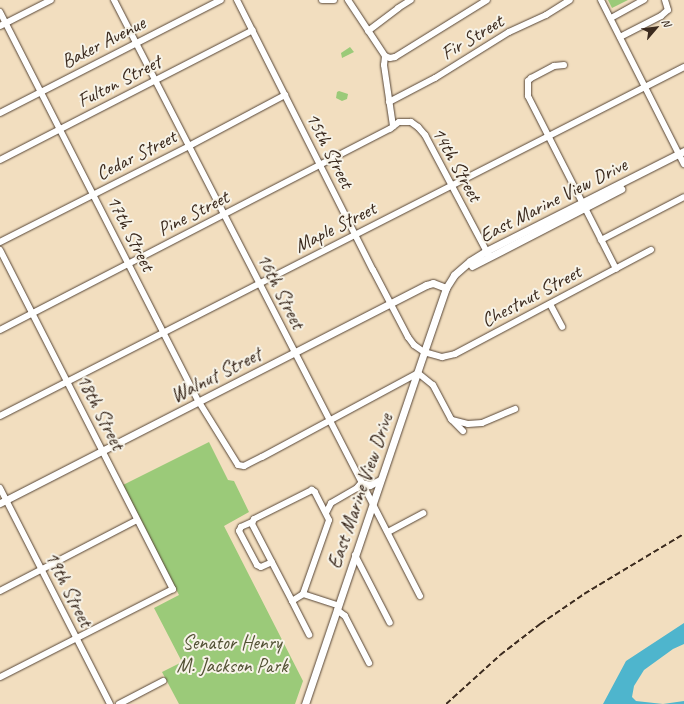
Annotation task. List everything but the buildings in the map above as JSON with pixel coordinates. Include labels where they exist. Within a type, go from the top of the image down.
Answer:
[{"type":"main road","name":"East Marine View Drive","points":[[305,704],[372,502],[418,373],[446,288],[454,275],[461,268],[488,254],[682,157]]},
{"type":"main road","name":"Walnut Street","points":[[3,502],[391,303],[433,283],[446,288]]},
{"type":"main road","points":[[362,483],[370,485],[380,480]]},
{"type":"street","points":[[3,24],[51,0]]},
{"type":"street","name":"16th Street","points":[[114,0],[420,596]]},
{"type":"street","name":"Baker Avenue","points":[[0,113],[221,0]]},
{"type":"street","name":"15th Street","points":[[237,0],[408,337],[414,345],[424,352]]},
{"type":"street","points":[[322,0],[334,0]]},
{"type":"street","points":[[348,0],[385,56],[390,58],[395,57],[486,0]]},
{"type":"street","points":[[368,31],[411,0]]},
{"type":"street","name":"Fir Street","points":[[389,102],[435,78],[509,32],[546,15],[570,0]]},
{"type":"street","points":[[601,0],[682,157]]},
{"type":"street","points":[[611,18],[644,0]]},
{"type":"street","points":[[620,37],[662,16],[668,10],[665,0]]},
{"type":"street","name":"17th Street","points":[[0,12],[3,24],[41,92],[199,402],[238,465],[244,466],[329,421]]},
{"type":"street","name":"Fulton Street","points":[[0,160],[253,30]]},
{"type":"street","points":[[385,56],[384,65],[393,126]]},
{"type":"street","points":[[564,65],[554,66],[528,81],[528,96],[616,269]]},
{"type":"street","name":"Maple Street","points":[[0,416],[684,67]]},
{"type":"street","name":"Cedar Street","points":[[0,242],[189,146],[285,95]]},
{"type":"street","name":"Pine Street","points":[[0,330],[224,216],[390,129],[399,122]]},
{"type":"street","name":"14th Street","points":[[399,122],[411,122],[422,131],[488,254]]},
{"type":"street","points":[[601,240],[684,196]]},
{"type":"street","name":"18th Street","points":[[0,250],[173,589],[77,638]]},
{"type":"street","name":"Chestnut Street","points":[[424,352],[442,358],[450,356],[651,250]]},
{"type":"street","points":[[550,304],[562,327]]},
{"type":"street","points":[[329,421],[418,373],[433,385],[451,419],[463,431]]},
{"type":"street","points":[[451,419],[468,424],[482,423],[515,409]]},
{"type":"street","points":[[326,513],[331,503],[357,488],[362,483]]},
{"type":"street","name":"19th Street","points":[[0,488],[3,502],[41,569],[110,704]]},
{"type":"street","points":[[272,562],[261,567],[257,565],[239,531],[240,527],[312,490],[315,492],[329,520],[303,594],[292,601]]},
{"type":"street","points":[[388,532],[423,513]]},
{"type":"street","points":[[0,590],[137,520]]},
{"type":"street","points":[[252,522],[309,635]]},
{"type":"street","points":[[355,554],[390,623]]},
{"type":"street","points":[[303,594],[338,608],[345,616],[369,663]]},
{"type":"street","points":[[0,677],[77,638]]},
{"type":"street","points":[[118,704],[163,681]]},
{"type":"green space","points":[[608,0],[628,0],[612,8]]},
{"type":"green space","points":[[350,47],[354,52],[342,58],[341,53]]},
{"type":"green space","points":[[339,91],[348,94],[347,99],[342,101],[336,98],[337,92]]},
{"type":"green space","name":"Senator Henry M. Jackson Park","points":[[209,442],[228,480],[234,481],[249,512],[224,526],[303,681],[295,704],[179,704],[162,672],[182,662],[154,608],[179,595],[123,485]]},
{"type":"water","points":[[684,623],[684,644],[673,649],[644,670],[634,686],[632,697],[636,701],[663,704],[603,704],[626,661]]},
{"type":"water","points":[[684,701],[684,704],[663,704]]},
{"type":"railway","points":[[446,704],[500,655],[540,624],[584,594],[684,534]]}]
